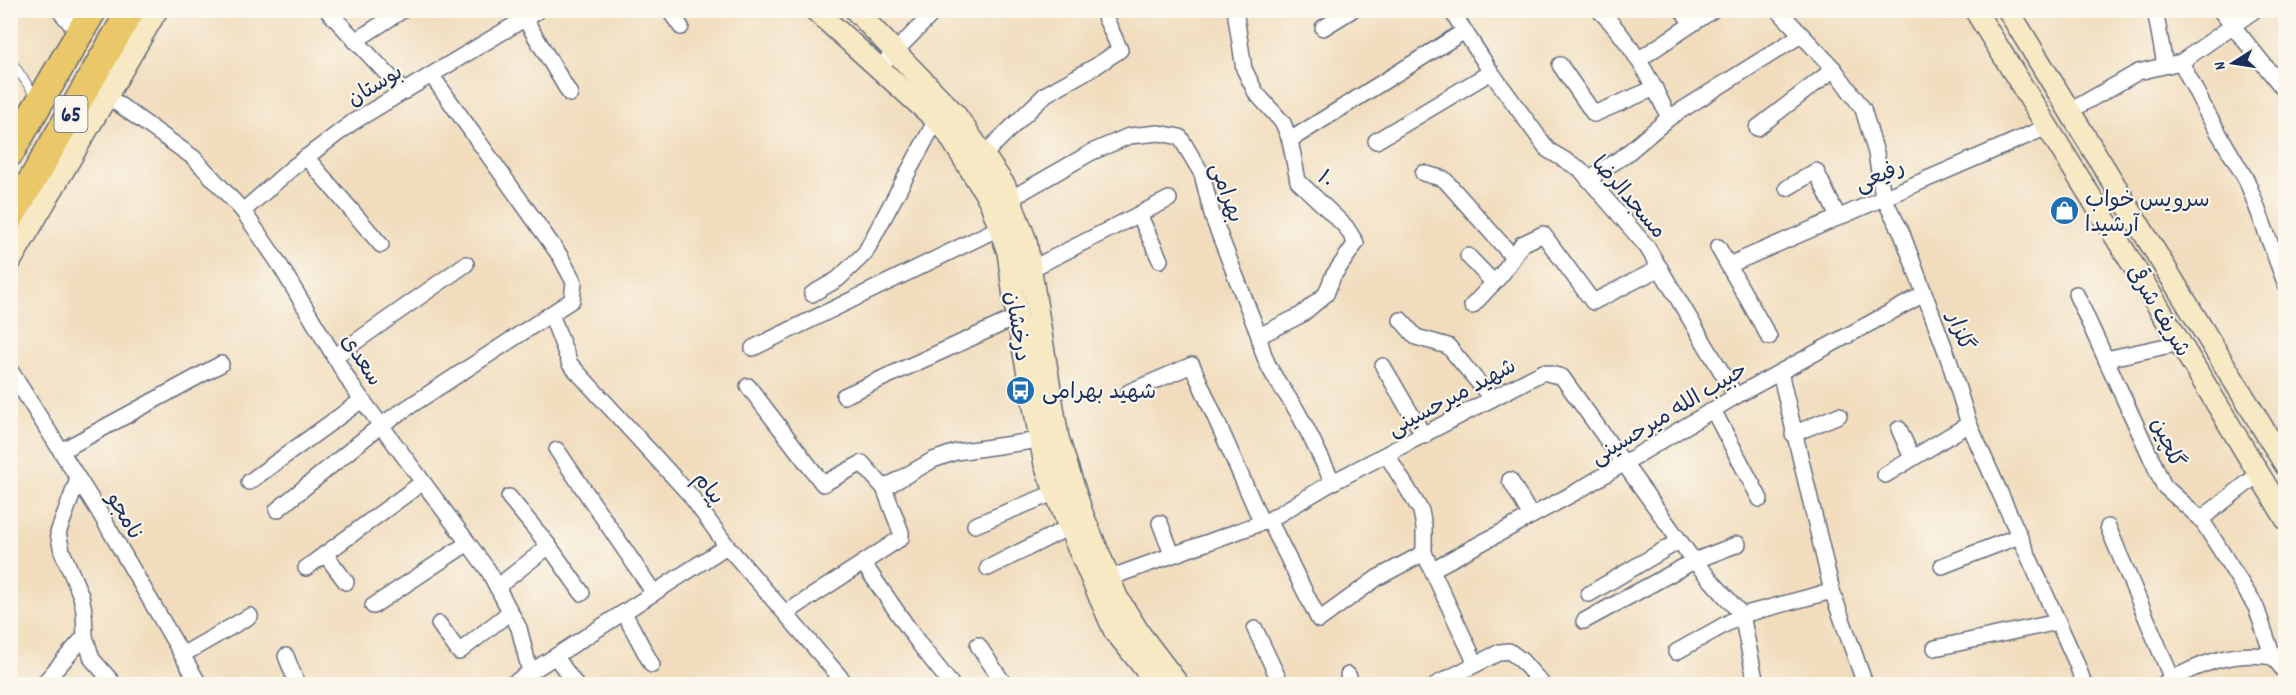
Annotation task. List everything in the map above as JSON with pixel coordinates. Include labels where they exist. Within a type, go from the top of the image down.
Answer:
[{"type":"highway","name":"65","points":[[10,218],[131,10]]},
{"type":"highway","name":"65","points":[[10,153],[76,14]]},
{"type":"main road","points":[[10,262],[157,10]]},
{"type":"main road","name":"درخشان","points":[[815,10],[944,127],[977,162],[1005,186],[1026,241],[1058,438],[1082,513],[1114,630],[1157,684]]},
{"type":"main road","name":"درخشان","points":[[855,10],[955,114],[977,162],[1008,252],[1017,317],[1045,465],[1069,527],[1101,581],[1117,597],[1140,634],[1178,684]]},
{"type":"main road","name":"شریف شرقی","points":[[1975,10],[2286,519]]},
{"type":"main road","name":"شریف شرقی","points":[[2008,10],[2284,460]]},
{"type":"main road","points":[[10,126],[76,14]]},
{"type":"main road","points":[[2145,285],[2167,271]]},
{"type":"street","points":[[327,10],[404,92]]},
{"type":"street","points":[[355,41],[403,10]]},
{"type":"street","name":"بوستان","points":[[243,211],[306,157],[353,122],[539,10]]},
{"type":"street","points":[[669,10],[681,27]]},
{"type":"street","points":[[879,68],[936,10]]},
{"type":"street","points":[[977,162],[1046,94],[1120,50],[1102,10]]},
{"type":"street","name":"۱۰","points":[[1235,10],[1244,69],[1256,93],[1283,123],[1290,140],[1298,181],[1346,227],[1356,243],[1333,276],[1326,294],[1302,315],[1259,336]]},
{"type":"street","points":[[1323,28],[1352,10]]},
{"type":"street","name":"مسجدالرضا","points":[[1451,10],[1463,32],[1548,150],[1580,169],[1647,247],[1736,396]]},
{"type":"street","points":[[1599,10],[1616,27],[1638,60],[1669,118]]},
{"type":"street","points":[[1682,10],[1692,24]]},
{"type":"street","points":[[1638,60],[1713,10]]},
{"type":"street","name":"گلزار","points":[[1778,10],[1834,69],[1863,109],[1876,153],[1883,197],[1901,231],[1948,357],[1969,424],[2084,684]]},
{"type":"street","points":[[2155,10],[2165,65]]},
{"type":"street","points":[[2220,10],[2286,92]]},
{"type":"street","points":[[2070,111],[2138,72],[2181,62],[2255,10]]},
{"type":"street","points":[[525,19],[570,94]]},
{"type":"street","points":[[1290,140],[1463,32]]},
{"type":"street","points":[[1588,179],[1624,156],[1669,118],[1801,34]]},
{"type":"street","points":[[2181,62],[2208,115],[2247,181],[2286,285]]},
{"type":"street","points":[[1560,65],[1594,114],[1655,88]]},
{"type":"street","points":[[1757,128],[1834,69]]},
{"type":"street","points":[[1376,141],[1491,72]]},
{"type":"street","points":[[277,510],[381,426],[572,300],[574,282],[560,256],[432,76]]},
{"type":"street","name":"سعدی","points":[[107,96],[194,158],[243,211],[278,262],[362,400],[488,570],[519,628],[529,668],[527,680]]},
{"type":"street","points":[[812,294],[838,279],[865,253],[936,120]]},
{"type":"street","name":"رفیعی","points":[[1728,265],[2047,127]]},
{"type":"street","name":"بهرامی","points":[[1010,199],[1092,152],[1129,136],[1159,133],[1179,137],[1202,174],[1220,237],[1259,336]]},
{"type":"street","points":[[306,157],[381,245]]},
{"type":"street","points":[[1787,188],[1816,171],[1838,217]]},
{"type":"street","points":[[1423,173],[1444,179],[1514,258]]},
{"type":"street","points":[[1031,269],[1169,199]]},
{"type":"street","points":[[1139,214],[1160,260]]},
{"type":"street","points":[[753,348],[999,228]]},
{"type":"street","points":[[1472,306],[1494,283],[1522,244],[1543,234],[1593,302],[1660,268]]},
{"type":"street","points":[[1718,247],[1769,337]]},
{"type":"street","points":[[1468,256],[1494,283]]},
{"type":"street","points":[[334,357],[466,264]]},
{"type":"street","name":"حبیب الله میرحسینی","points":[[1433,569],[1624,464],[1736,396],[1924,294]]},
{"type":"street","name":"گلچین","points":[[2076,294],[2164,486],[2201,519],[2256,607],[2273,657],[2285,672]]},
{"type":"street","name":"پیام","points":[[551,314],[570,364],[690,495],[728,546],[846,684]]},
{"type":"street","points":[[844,396],[1017,317]]},
{"type":"street","points":[[1401,320],[1416,337],[1448,346],[1492,399]]},
{"type":"street","points":[[1259,336],[1262,356],[1297,411],[1333,482]]},
{"type":"street","points":[[2106,359],[2180,343]]},
{"type":"street","points":[[61,451],[221,364]]},
{"type":"street","points":[[1129,392],[1192,365],[1265,521],[1320,620],[1377,578],[1424,553]]},
{"type":"street","points":[[1383,366],[1424,436]]},
{"type":"street","name":"نامجو","points":[[10,370],[78,479],[199,684]]},
{"type":"street","name":"شهید میرحسینی","points":[[1101,581],[1265,521],[1333,482],[1543,372],[1562,377],[1694,561],[1742,615]]},
{"type":"street","points":[[1780,372],[1832,591],[1865,684]]},
{"type":"street","points":[[748,386],[823,484],[862,462],[884,488],[901,532],[901,538],[786,613]]},
{"type":"street","points":[[249,482],[362,400]]},
{"type":"street","points":[[1713,410],[1760,499]]},
{"type":"street","points":[[1794,434],[1839,415]]},
{"type":"street","points":[[1885,475],[1969,424]]},
{"type":"street","points":[[1899,429],[1912,458]]},
{"type":"street","points":[[884,488],[933,460],[956,452],[1040,440]]},
{"type":"street","points":[[557,450],[654,593]]},
{"type":"street","points":[[1387,455],[1421,511],[1424,527],[1424,553],[1476,664]]},
{"type":"street","points":[[2201,519],[2259,474]]},
{"type":"street","points":[[78,479],[58,532],[62,551],[81,596],[85,636],[92,659],[114,684]]},
{"type":"street","points":[[1510,480],[1532,516]]},
{"type":"street","points":[[306,568],[423,482]]},
{"type":"street","points":[[975,525],[1056,492]]},
{"type":"street","points":[[509,497],[549,546],[582,593]]},
{"type":"street","points":[[1160,523],[1172,554]]},
{"type":"street","points":[[988,568],[1069,527]]},
{"type":"street","points":[[2108,527],[2167,682],[2198,665],[2224,657],[2256,654],[2273,657]]},
{"type":"street","points":[[1942,566],[2019,536]]},
{"type":"street","points":[[1589,594],[1679,541]]},
{"type":"street","points":[[373,606],[468,543]]},
{"type":"street","points":[[1584,621],[1694,561],[1738,544]]},
{"type":"street","points":[[497,587],[549,546]]},
{"type":"street","points":[[513,684],[527,680],[556,657],[728,546]]},
{"type":"street","points":[[325,554],[346,582]]},
{"type":"street","points":[[863,563],[920,645],[951,684]]},
{"type":"street","points":[[1676,652],[1742,615],[1832,591]]},
{"type":"street","points":[[439,624],[459,652],[510,612]]},
{"type":"street","points":[[624,613],[652,665]]},
{"type":"street","points":[[1742,615],[1755,683]]},
{"type":"street","points":[[182,655],[250,616]]},
{"type":"street","points":[[1935,648],[2058,622]]},
{"type":"street","points":[[1255,629],[1281,684]]},
{"type":"street","points":[[43,684],[85,636]]},
{"type":"street","points":[[978,645],[1004,684]]},
{"type":"street","points":[[1437,684],[1500,652],[1509,651],[1521,660],[1542,684]]},
{"type":"street","points":[[286,656],[297,684]]},
{"type":"street","points":[[556,657],[575,684]]},
{"type":"lane","points":[[10,59],[32,91]]},
{"type":"place","name":"سرویس خواب آرشیدا","points":[[2064,211]]},
{"type":"place","name":"شهید بهرامی","points":[[1021,390]]}]
